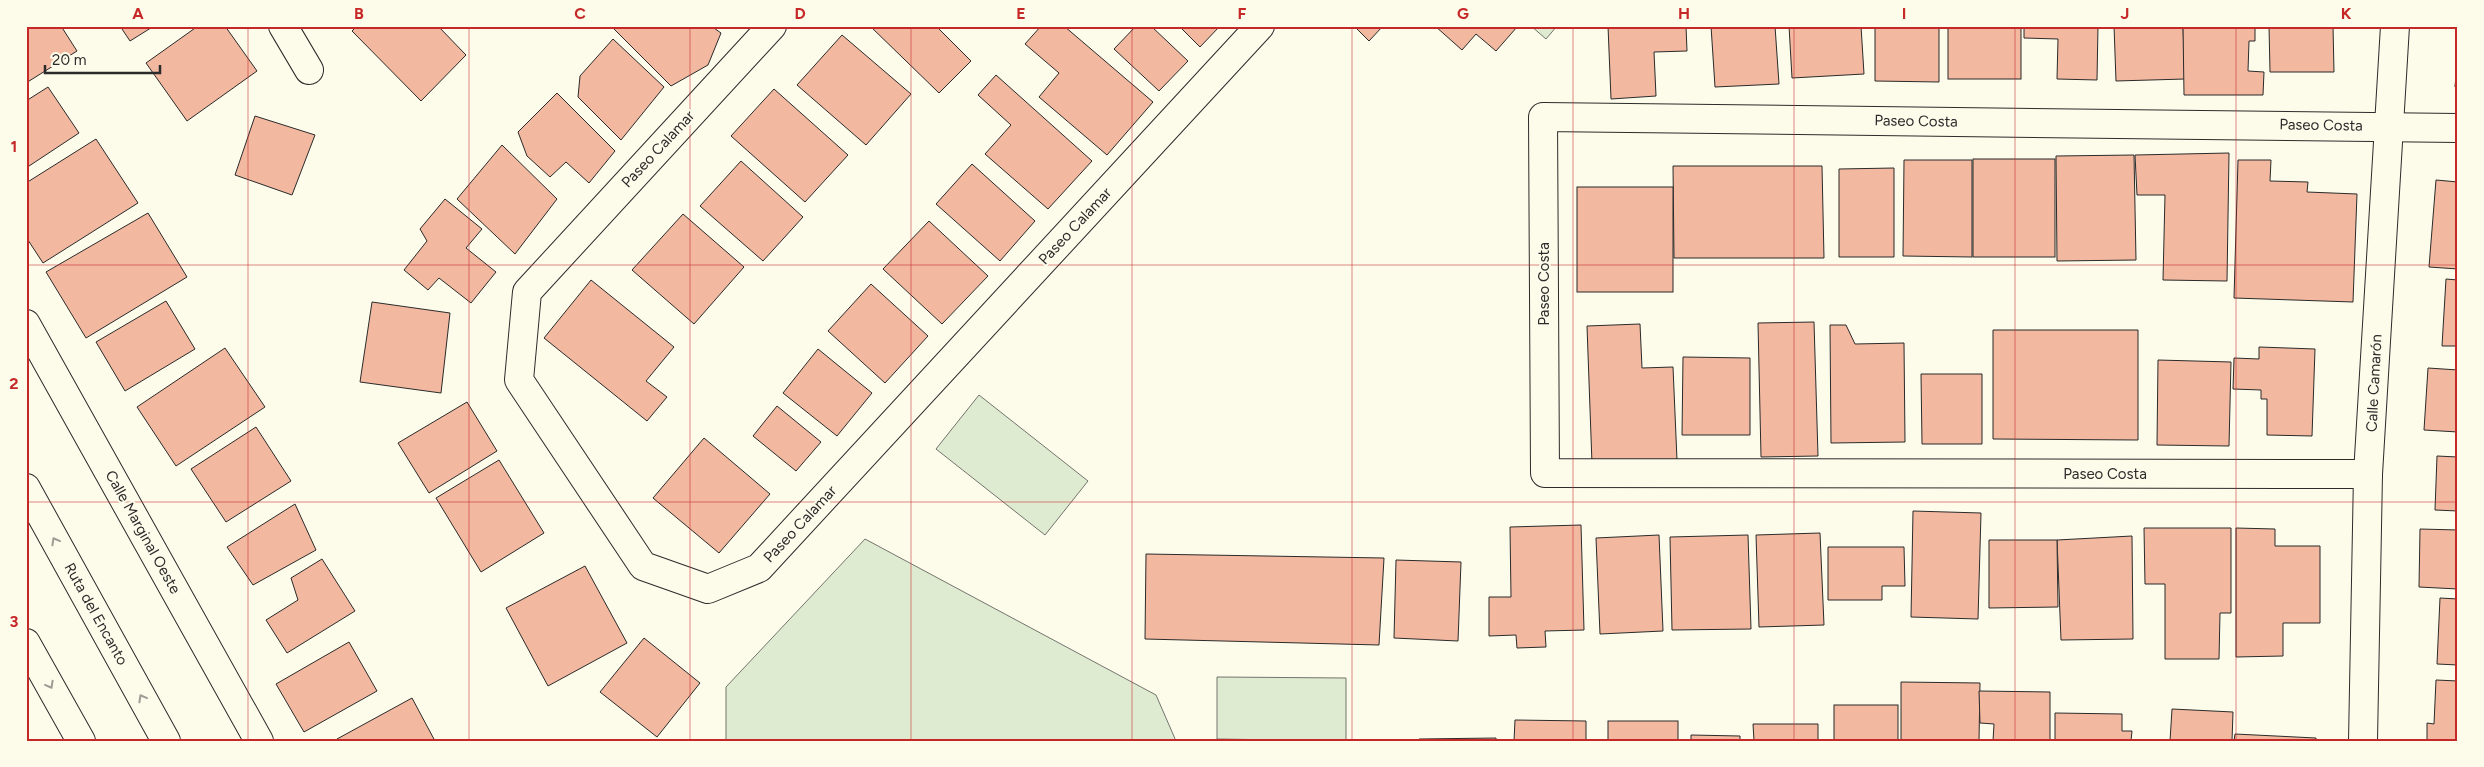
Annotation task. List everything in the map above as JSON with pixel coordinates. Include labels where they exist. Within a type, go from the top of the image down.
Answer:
[{"type":"street","name":"Paseo Calamar","points":[[772,26],[527,292],[519,380],[643,566],[708,589],[759,568],[1260,26]]},
{"type":"street","name":"Calle Camarón","points":[[2363,741],[2368,474],[2395,26]]},
{"type":"street","points":[[287,28],[309,70]]},
{"type":"street","name":"Paseo Costa","points":[[2368,474],[1545,473],[1543,116],[2389,126]]},
{"type":"street","points":[[2389,126],[2458,128]]},
{"type":"street","name":"Calle Marginal Oeste","points":[[26,324],[259,741]]},
{"type":"street","name":"Ruta del Encanto","points":[[26,488],[166,741]]},
{"type":"street","points":[[26,643],[81,741]]},
{"type":"green space","points":[[1531,26],[1557,26],[1546,39]]},
{"type":"green space","points":[[979,395],[1088,481],[1045,535],[936,449]]},
{"type":"green space","points":[[865,539],[1156,695],[1176,741],[726,741],[726,687]]},
{"type":"green space","points":[[1217,677],[1346,678],[1346,741],[1217,739]]},
{"type":"building","points":[[26,26],[61,26],[77,51],[26,83]]},
{"type":"building","points":[[120,26],[154,26],[130,41]]},
{"type":"building","points":[[198,26],[225,26],[257,71],[187,121],[146,63]]},
{"type":"building","points":[[357,26],[438,26],[466,55],[421,101],[352,31]]},
{"type":"building","points":[[611,26],[711,26],[721,33],[708,65],[671,86]]},
{"type":"building","points":[[870,26],[936,26],[971,61],[939,93]]},
{"type":"building","points":[[1041,26],[1064,26],[1153,102],[1107,155],[1039,97],[1059,73],[1025,44]]},
{"type":"building","points":[[1136,26],[1151,26],[1188,61],[1159,91],[1114,49]]},
{"type":"building","points":[[1179,26],[1220,26],[1200,47]]},
{"type":"building","points":[[1354,26],[1383,26],[1369,41]]},
{"type":"building","points":[[1435,26],[1517,27],[1496,51],[1476,34],[1462,50]]},
{"type":"building","points":[[1608,26],[1686,26],[1687,51],[1654,52],[1656,96],[1611,99]]},
{"type":"building","points":[[1711,26],[1775,26],[1779,84],[1715,87]]},
{"type":"building","points":[[1789,26],[1861,26],[1864,74],[1792,78]]},
{"type":"building","points":[[1875,26],[1939,26],[1939,82],[1875,81]]},
{"type":"building","points":[[1948,26],[2021,26],[2021,79],[1948,79]]},
{"type":"building","points":[[2024,26],[2098,26],[2097,80],[2057,79],[2058,39],[2024,38]]},
{"type":"building","points":[[2114,26],[2183,26],[2185,79],[2116,81]]},
{"type":"building","points":[[2183,26],[2255,26],[2255,41],[2249,41],[2248,71],[2264,72],[2263,95],[2184,95]]},
{"type":"building","points":[[2269,26],[2333,26],[2334,72],[2270,72]]},
{"type":"building","points":[[842,35],[911,94],[866,145],[797,85]]},
{"type":"building","points":[[613,39],[664,87],[621,140],[578,97],[580,76]]},
{"type":"building","points":[[2458,52],[2458,87],[2455,87]]},
{"type":"building","points":[[996,75],[1092,161],[1048,209],[985,154],[1011,125],[978,95]]},
{"type":"building","points":[[48,87],[79,133],[26,168],[26,101]]},
{"type":"building","points":[[774,89],[848,155],[805,202],[731,136]]},
{"type":"building","points":[[557,93],[615,151],[589,183],[566,162],[550,177],[527,156],[518,132]]},
{"type":"building","points":[[255,116],[315,135],[292,195],[235,175]]},
{"type":"building","points":[[96,139],[138,203],[43,263],[26,237],[26,183]]},
{"type":"building","points":[[502,145],[557,199],[515,254],[457,199]]},
{"type":"building","points":[[2229,153],[2227,281],[2163,280],[2165,195],[2137,195],[2135,155]]},
{"type":"building","points":[[2134,155],[2136,260],[2057,261],[2056,156]]},
{"type":"building","points":[[1973,159],[2055,159],[2055,257],[1973,257]]},
{"type":"building","points":[[1904,160],[1972,160],[1972,257],[1903,256]]},
{"type":"building","points":[[2238,160],[2271,160],[2270,181],[2308,182],[2307,192],[2357,194],[2353,302],[2234,298]]},
{"type":"building","points":[[741,161],[803,217],[763,261],[700,206]]},
{"type":"building","points":[[972,164],[1035,221],[1000,261],[936,204]]},
{"type":"building","points":[[1673,166],[1822,166],[1824,258],[1674,258]]},
{"type":"building","points":[[1894,168],[1894,257],[1839,257],[1839,169]]},
{"type":"building","points":[[2436,180],[2458,182],[2458,269],[2429,267]]},
{"type":"building","points":[[1577,187],[1673,187],[1673,292],[1577,292]]},
{"type":"building","points":[[445,199],[482,229],[466,248],[496,272],[471,303],[439,278],[428,290],[404,270],[427,241],[420,229]]},
{"type":"building","points":[[148,213],[187,277],[86,338],[46,272]]},
{"type":"building","points":[[683,214],[744,267],[694,324],[632,270]]},
{"type":"building","points":[[929,221],[988,276],[942,324],[883,269]]},
{"type":"building","points":[[2446,279],[2458,280],[2458,346],[2442,346]]},
{"type":"building","points":[[591,280],[674,347],[646,381],[667,397],[647,421],[544,338]]},
{"type":"building","points":[[871,284],[928,336],[885,383],[828,331]]},
{"type":"building","points":[[166,301],[195,349],[125,391],[96,342]]},
{"type":"building","points":[[372,302],[450,313],[441,393],[360,382]]},
{"type":"building","points":[[1814,322],[1818,456],[1761,457],[1758,323]]},
{"type":"building","points":[[1640,324],[1642,368],[1673,367],[1677,460],[1592,464],[1587,326]]},
{"type":"building","points":[[1830,325],[1846,325],[1855,344],[1904,343],[1905,442],[1831,443]]},
{"type":"building","points":[[1993,330],[2138,330],[2138,440],[1993,439]]},
{"type":"building","points":[[2259,347],[2315,349],[2312,436],[2267,435],[2267,399],[2261,399],[2261,390],[2233,389],[2234,358],[2259,359]]},
{"type":"building","points":[[225,348],[265,407],[176,466],[137,407]]},
{"type":"building","points":[[818,349],[872,393],[837,436],[783,393]]},
{"type":"building","points":[[1683,357],[1750,358],[1750,435],[1682,435]]},
{"type":"building","points":[[2158,360],[2231,362],[2229,446],[2157,445]]},
{"type":"building","points":[[2428,368],[2458,370],[2458,432],[2424,430]]},
{"type":"building","points":[[1921,374],[1982,374],[1982,444],[1922,444]]},
{"type":"building","points":[[467,402],[497,451],[429,493],[398,443]]},
{"type":"building","points":[[777,406],[821,442],[796,471],[753,436]]},
{"type":"building","points":[[256,427],[291,481],[226,522],[191,469]]},
{"type":"building","points":[[704,438],[770,494],[719,553],[653,498]]},
{"type":"building","points":[[2437,456],[2458,457],[2458,511],[2435,510]]},
{"type":"building","points":[[499,460],[544,533],[481,572],[436,498]]},
{"type":"building","points":[[295,504],[316,550],[253,585],[227,547]]},
{"type":"building","points":[[1913,511],[1981,513],[1978,619],[1911,617]]},
{"type":"building","points":[[1581,525],[1584,630],[1545,631],[1546,647],[1517,648],[1516,635],[1489,636],[1489,597],[1511,597],[1510,527]]},
{"type":"building","points":[[2144,528],[2231,528],[2231,613],[2220,613],[2219,659],[2165,659],[2165,584],[2145,584]]},
{"type":"building","points":[[2236,528],[2275,529],[2275,546],[2320,546],[2320,623],[2283,623],[2283,656],[2236,657]]},
{"type":"building","points":[[2420,529],[2458,530],[2458,589],[2419,587]]},
{"type":"building","points":[[1820,533],[1824,625],[1759,627],[1756,535]]},
{"type":"building","points":[[1659,535],[1663,631],[1600,634],[1596,538]]},
{"type":"building","points":[[1748,535],[1751,629],[1672,630],[1670,537]]},
{"type":"building","points":[[2132,536],[2133,639],[2061,640],[2057,540]]},
{"type":"building","points":[[1989,540],[2057,540],[2058,607],[1989,608]]},
{"type":"building","points":[[1828,547],[1904,547],[1905,586],[1882,586],[1882,600],[1828,600]]},
{"type":"building","points":[[1146,554],[1384,558],[1379,645],[1145,639]]},
{"type":"building","points":[[322,559],[355,611],[287,653],[266,620],[298,600],[291,578]]},
{"type":"building","points":[[1396,560],[1461,562],[1458,641],[1394,638]]},
{"type":"building","points":[[585,566],[627,643],[548,686],[506,608]]},
{"type":"building","points":[[2440,598],[2458,599],[2458,665],[2437,664]]},
{"type":"building","points":[[644,638],[700,683],[657,737],[600,692]]},
{"type":"building","points":[[349,642],[377,691],[304,732],[276,684]]},
{"type":"building","points":[[2436,680],[2458,681],[2458,741],[2427,740],[2427,723],[2434,724]]},
{"type":"building","points":[[1901,682],[1980,683],[1979,741],[1901,741]]},
{"type":"building","points":[[1979,691],[2050,692],[2050,741],[1993,741],[1994,724],[1980,723]]},
{"type":"building","points":[[412,698],[435,741],[337,741],[337,739]]},
{"type":"building","points":[[1834,705],[1898,705],[1898,741],[1834,741]]},
{"type":"building","points":[[2172,709],[2233,712],[2232,741],[2170,741]]},
{"type":"building","points":[[2055,713],[2122,714],[2122,731],[2132,731],[2131,741],[2055,741]]},
{"type":"building","points":[[1515,720],[1586,721],[1586,741],[1514,741]]},
{"type":"building","points":[[1608,721],[1678,721],[1678,741],[1608,741]]},
{"type":"building","points":[[1753,724],[1818,724],[1818,741],[1754,741]]},
{"type":"building","points":[[2235,734],[2316,738],[2316,741],[2234,741]]},
{"type":"building","points":[[1691,735],[1740,736],[1740,741],[1691,741]]},
{"type":"building","points":[[1496,738],[1496,741],[1419,741],[1419,739]]}]
